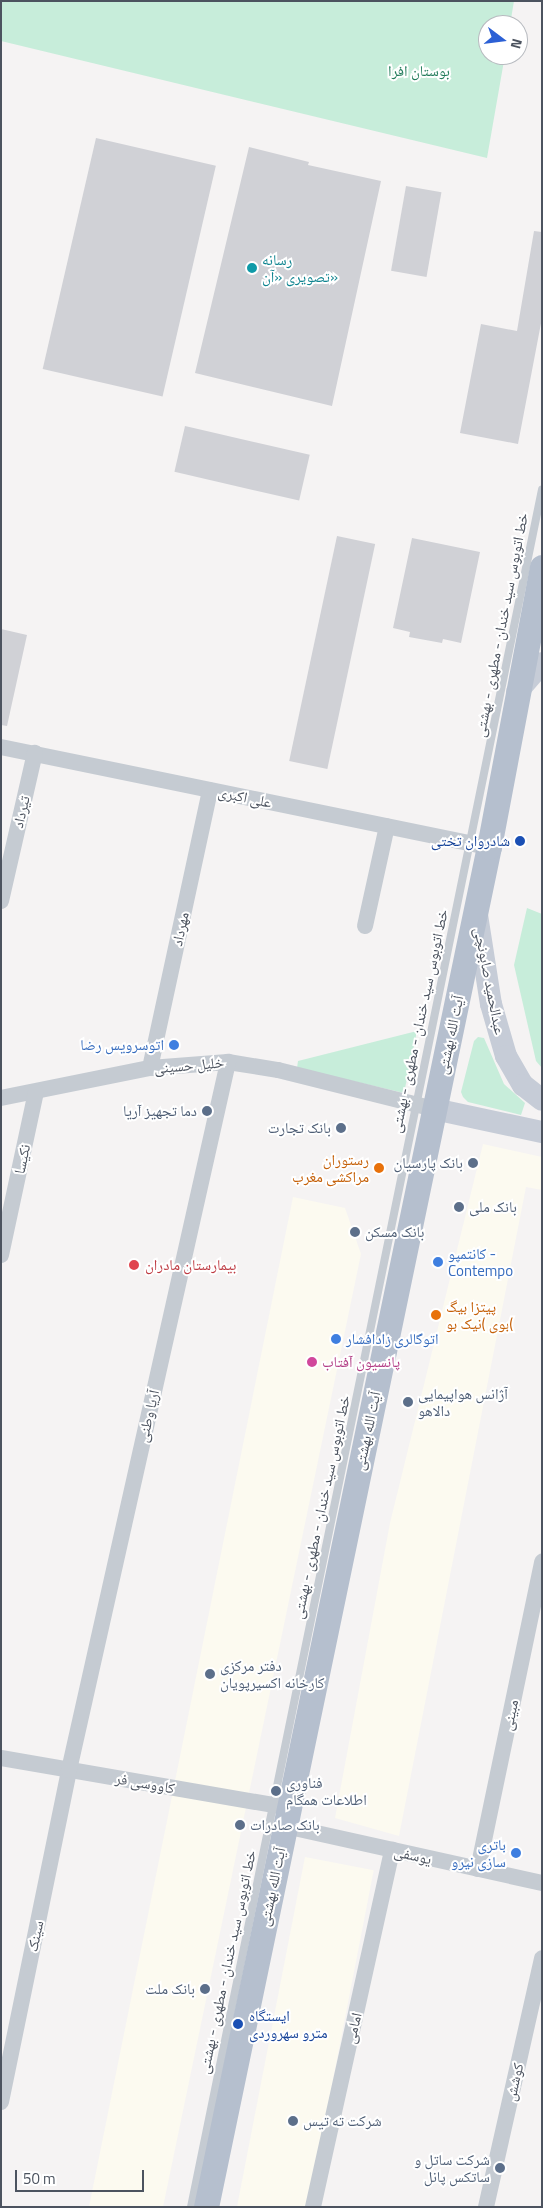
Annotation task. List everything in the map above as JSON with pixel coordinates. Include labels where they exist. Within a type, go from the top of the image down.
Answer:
[{"type":"main road","name":"آیت الله بهشتی","points":[[206,2207],[282,1813],[425,1107],[476,908],[480,845],[517,692],[542,567]]},
{"type":"main road","points":[[517,692],[542,663]]},
{"type":"main road","name":"عبدالحمید صابونچی","points":[[476,908],[491,1004],[506,1056],[523,1084],[542,1100]]},
{"type":"main road","points":[[425,1107],[542,1132]]},
{"type":"street","name":"علی‌ اکبری","points":[[1,746],[480,845]]},
{"type":"street","name":"تیرداد","points":[[1,901],[34,753]]},
{"type":"street","name":"مهرداد","points":[[150,1068],[210,790]]},
{"type":"street","points":[[365,926],[387,826]]},
{"type":"street","name":"خلیل حسینی","points":[[1,1098],[150,1068],[228,1062],[278,1070],[425,1107]]},
{"type":"street","name":"آریا وطنی","points":[[69,1770],[228,1062]]},
{"type":"street","name":"نکیسا","points":[[1,1255],[36,1092]]},
{"type":"street","name":"مبینی","points":[[478,1869],[542,1562]]},
{"type":"street","name":"کاووسی فر","points":[[1,1758],[282,1813]]},
{"type":"street","name":"سینک","points":[[1,2102],[69,1770]]},
{"type":"street","name":"یوسفی","points":[[282,1813],[392,1850],[542,1884]]},
{"type":"street","name":"امامی","points":[[313,2207],[392,1850]]},
{"type":"street","name":"کوشش","points":[[486,2207],[542,1958]]},
{"type":"lane","name":"خط اتوبوس سید خندان - مطهری - بهشتی","points":[[425,1107],[480,845],[542,488]]},
{"type":"lane","name":"خط اتوبوس سید خندان - مطهری - بهشتی","points":[[191,2207],[282,1813]]},
{"type":"shaded area","points":[[483,1144],[542,1157],[542,1190],[526,1187],[399,1836],[335,1818],[390,1523]]},
{"type":"shaded area","points":[[293,1197],[345,1208],[361,1254],[163,2207],[89,2207]]},
{"type":"shaded area","points":[[305,1857],[374,1870],[308,2207],[237,2207]]},
{"type":"green space","name":"بوستان افرا","points":[[1,1],[514,1],[512,15],[478,15],[478,65],[503,65],[487,158],[1,41]]},
{"type":"green space","points":[[527,908],[542,914],[542,1068],[536,1061],[514,965]]},
{"type":"green space","points":[[417,1031],[404,1093],[297,1068],[298,1061]]},
{"type":"green space","points":[[478,1037],[484,1038],[504,1084],[525,1103],[521,1115],[468,1102],[463,1097],[461,1092],[474,1041]]},
{"type":"building","points":[[96,138],[216,166],[163,397],[43,369]]},
{"type":"building","points":[[249,147],[309,162],[308,165],[381,181],[332,406],[195,373]]},
{"type":"building","points":[[406,186],[441,192],[427,277],[391,271]]},
{"type":"building","points":[[534,231],[542,232],[542,318],[518,444],[460,433],[481,324],[517,331]]},
{"type":"building","points":[[185,426],[310,455],[299,501],[174,472]]},
{"type":"building","points":[[337,536],[375,544],[327,769],[289,761]]},
{"type":"building","points":[[412,538],[480,552],[461,643],[443,639],[442,643],[409,637],[410,632],[393,628]]},
{"type":"building","points":[[1,629],[27,635],[7,726],[1,725]]},
{"type":"place","name":"رسانه تصویری «آن»","points":[[252,268]]},
{"type":"place","name":"شادروان تختی","points":[[520,841]]},
{"type":"place","name":"اتوسرویس رضا","points":[[174,1045]]},
{"type":"place","name":"دما تجهیز آریا","points":[[207,1111]]},
{"type":"place","name":"بانک تجارت","points":[[341,1128]]},
{"type":"place","name":"بانک پارسیان","points":[[473,1163]]},
{"type":"place","name":"رستوران مراکشی مغرب","points":[[379,1168]]},
{"type":"place","name":"بانک ملی","points":[[459,1207]]},
{"type":"place","name":"بانک مسکن","points":[[355,1232]]},
{"type":"place","name":"کانتمپو - Contempo","points":[[438,1262]]},
{"type":"place","name":"بیمارستان مادران","points":[[134,1265]]},
{"type":"place","name":"پیتزا بیگ بوی )نیک بو(","points":[[436,1315]]},
{"type":"place","name":"اتوگالری زادافشار","points":[[336,1339]]},
{"type":"place","name":"پانسیون آفتاب","points":[[312,1362]]},
{"type":"place","name":"آژانس هواپیمایی دالاهو","points":[[408,1402]]},
{"type":"place","name":"دفتر مرکزی کارخانه اکسیرپویان","points":[[210,1674]]},
{"type":"place","name":"فناوری اطلاعات همگام","points":[[276,1791]]},
{"type":"place","name":"بانک صادرات","points":[[240,1825]]},
{"type":"place","name":"باتری سازی نیرو","points":[[516,1853]]},
{"type":"place","name":"بانک ملت","points":[[205,1989]]},
{"type":"place","name":"ایستگاه مترو سهروردی","points":[[238,2024]]},
{"type":"place","name":"شرکت ته تیس","points":[[293,2121]]},
{"type":"place","name":"شرکت ساتل و ساتکس پانل","points":[[500,2168]]}]
